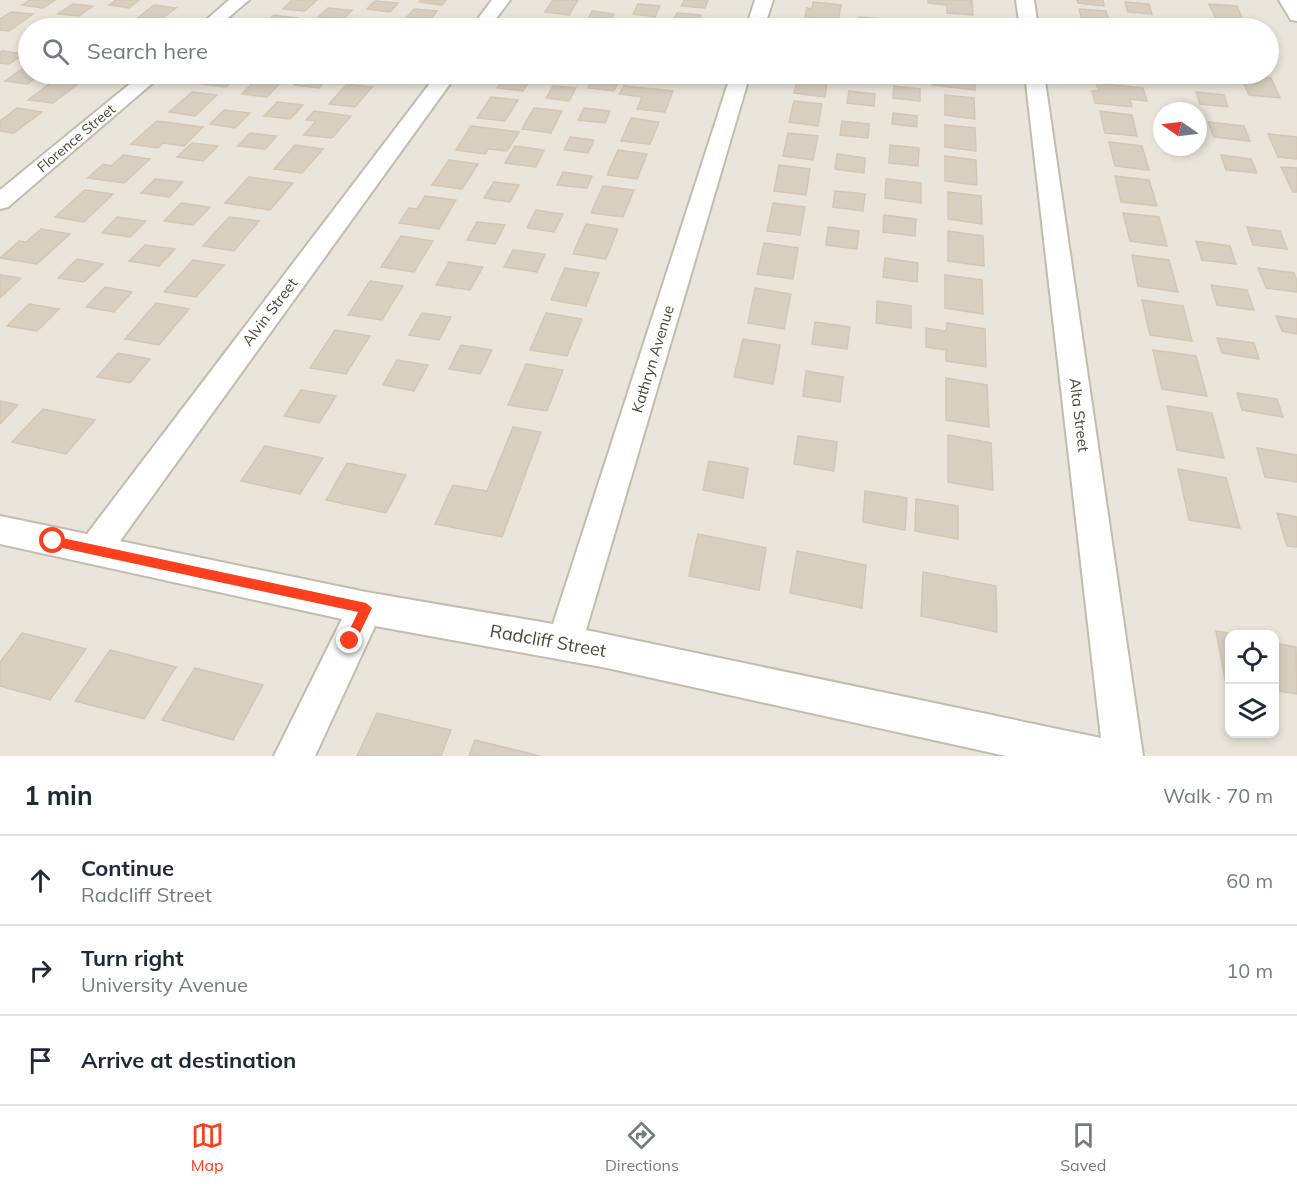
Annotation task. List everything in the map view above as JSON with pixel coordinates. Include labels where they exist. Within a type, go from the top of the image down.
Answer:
[{"type":"street","points":[[218,18],[240,0]]},
{"type":"street","points":[[488,18],[501,0]]},
{"type":"street","points":[[758,18],[764,0]]},
{"type":"street","points":[[1025,0],[1028,18]]},
{"type":"street","points":[[1288,0],[1297,16]]},
{"type":"street","name":"Florence Street","points":[[0,202],[141,84]]},
{"type":"street","name":"Alvin Street","points":[[94,550],[440,84]]},
{"type":"street","name":"Kathryn Avenue","points":[[564,645],[738,84]]},
{"type":"street","name":"Alta Street","points":[[1036,84],[1123,756]]},
{"type":"street","name":"Radcliff Street","points":[[0,530],[366,608],[607,651],[1096,756]]},
{"type":"street","points":[[294,756],[366,608]]},
{"type":"shaded area","points":[[0,0],[1297,0],[1297,756],[0,756]]},
{"type":"building","points":[[30,0],[55,0],[43,8],[22,5]]},
{"type":"building","points":[[116,0],[139,0],[129,8],[109,5]]},
{"type":"building","points":[[292,0],[317,0],[305,11],[283,9]]},
{"type":"building","points":[[421,0],[446,0],[442,5],[419,2]]},
{"type":"building","points":[[553,0],[578,0],[569,15],[545,12]]},
{"type":"building","points":[[684,0],[708,0],[705,8],[681,6]]},
{"type":"building","points":[[928,0],[972,0],[973,15],[947,13],[947,5],[928,3]]},
{"type":"building","points":[[1077,0],[1103,0],[1104,6],[1078,3]]},
{"type":"building","points":[[375,1],[398,3],[390,12],[367,9]]},
{"type":"building","points":[[813,2],[841,5],[839,18],[805,17],[807,8],[812,9]]},
{"type":"building","points":[[1125,2],[1149,4],[1152,14],[1128,12]]},
{"type":"building","points":[[73,4],[93,6],[79,16],[58,14]]},
{"type":"building","points":[[638,4],[660,6],[655,17],[633,14]]},
{"type":"building","points":[[1209,4],[1237,6],[1242,18],[1216,18]]},
{"type":"building","points":[[154,5],[176,8],[163,18],[138,18]]},
{"type":"building","points":[[328,8],[352,10],[345,18],[318,17]]},
{"type":"building","points":[[414,9],[437,11],[432,18],[406,18]]},
{"type":"building","points":[[1079,9],[1106,11],[1108,18],[1081,18]]},
{"type":"building","points":[[592,11],[614,14],[612,18],[588,18]]},
{"type":"building","points":[[11,12],[33,14],[27,18],[18,18],[18,25],[9,31],[0,30],[0,19]]},
{"type":"building","points":[[677,13],[701,15],[700,18],[674,18]]},
{"type":"building","points":[[274,15],[297,18],[271,18]]},
{"type":"building","points":[[2,51],[18,53],[18,58],[9,64],[0,63]]},
{"type":"building","points":[[18,72],[18,83],[5,81]]},
{"type":"building","points":[[50,84],[78,84],[53,103],[28,100]]},
{"type":"building","points":[[201,84],[229,84],[226,87]]},
{"type":"building","points":[[251,84],[279,84],[267,97],[242,94]]},
{"type":"building","points":[[295,84],[323,84],[319,88]]},
{"type":"building","points":[[347,84],[372,87],[355,107],[329,104]]},
{"type":"building","points":[[500,84],[528,84],[523,91],[497,88]]},
{"type":"building","points":[[590,84],[617,84],[614,91],[588,88]]},
{"type":"building","points":[[796,84],[827,84],[825,97],[794,93]]},
{"type":"building","points":[[975,84],[975,90],[932,85]]},
{"type":"building","points":[[1096,84],[1143,88],[1147,101],[1130,99],[1132,107],[1095,103],[1092,91],[1099,91]]},
{"type":"building","points":[[1244,84],[1274,84],[1280,98],[1249,95]]},
{"type":"building","points":[[553,86],[576,88],[569,101],[546,98]]},
{"type":"building","points":[[624,86],[673,91],[665,112],[637,109],[642,97],[619,94]]},
{"type":"building","points":[[894,86],[920,89],[920,101],[893,98]]},
{"type":"building","points":[[849,91],[875,94],[874,106],[847,103]]},
{"type":"building","points":[[192,92],[217,95],[195,116],[169,112]]},
{"type":"building","points":[[1196,92],[1224,95],[1228,107],[1207,105],[1207,102],[1199,102]]},
{"type":"building","points":[[945,95],[974,98],[975,119],[945,115]]},
{"type":"building","points":[[491,97],[518,100],[505,121],[477,118]]},
{"type":"building","points":[[794,101],[822,104],[818,126],[789,122]]},
{"type":"building","points":[[277,102],[303,105],[290,119],[264,116]]},
{"type":"building","points":[[17,108],[42,112],[14,133],[0,131],[0,121]]},
{"type":"building","points":[[534,108],[562,111],[551,133],[522,129]]},
{"type":"building","points":[[584,108],[610,111],[605,123],[578,120]]},
{"type":"building","points":[[224,110],[250,113],[235,128],[210,124]]},
{"type":"building","points":[[314,111],[351,116],[332,138],[304,135],[316,121],[306,120]]},
{"type":"building","points":[[1100,111],[1132,115],[1137,136],[1105,133]]},
{"type":"building","points":[[893,113],[917,116],[917,127],[892,124]]},
{"type":"building","points":[[631,118],[659,122],[650,144],[621,141]]},
{"type":"building","points":[[157,121],[203,127],[184,146],[163,143],[158,148],[131,144]]},
{"type":"building","points":[[842,121],[869,124],[868,138],[840,135]]},
{"type":"building","points":[[1208,122],[1244,126],[1250,141],[1214,137]]},
{"type":"building","points":[[945,125],[975,128],[976,151],[945,147]]},
{"type":"building","points":[[471,126],[519,132],[507,151],[488,149],[485,154],[456,150]]},
{"type":"building","points":[[250,133],[277,136],[265,149],[238,146]]},
{"type":"building","points":[[788,133],[818,136],[813,160],[783,156]]},
{"type":"building","points":[[1268,134],[1297,137],[1297,159],[1278,157]]},
{"type":"building","points":[[570,137],[594,140],[588,153],[564,150]]},
{"type":"building","points":[[1109,142],[1142,146],[1149,170],[1115,166]]},
{"type":"building","points":[[192,143],[218,146],[203,161],[177,157]]},
{"type":"building","points":[[295,145],[323,149],[302,173],[274,169]]},
{"type":"building","points":[[890,145],[919,148],[918,166],[889,163]]},
{"type":"building","points":[[515,146],[544,150],[536,167],[505,163]]},
{"type":"building","points":[[618,150],[647,154],[637,179],[607,175]]},
{"type":"building","points":[[837,154],[865,158],[864,173],[835,169]]},
{"type":"building","points":[[123,155],[150,159],[124,183],[88,178],[103,164],[111,166]]},
{"type":"building","points":[[1221,155],[1251,159],[1257,173],[1226,170]]},
{"type":"building","points":[[945,156],[976,160],[977,185],[945,181]]},
{"type":"building","points":[[449,160],[478,164],[462,189],[432,185]]},
{"type":"building","points":[[779,165],[810,169],[806,195],[774,191]]},
{"type":"building","points":[[1281,167],[1297,168],[1297,192],[1293,192]]},
{"type":"building","points":[[563,172],[592,176],[587,188],[557,185]]},
{"type":"building","points":[[1115,176],[1149,180],[1157,206],[1121,202]]},
{"type":"building","points":[[249,177],[293,183],[270,210],[225,203]]},
{"type":"building","points":[[155,179],[183,182],[169,197],[141,193]]},
{"type":"building","points":[[886,179],[921,183],[921,203],[885,198]]},
{"type":"building","points":[[494,182],[519,185],[510,202],[484,198]]},
{"type":"building","points":[[603,186],[634,190],[623,217],[591,213]]},
{"type":"building","points":[[85,190],[113,194],[84,222],[55,217]]},
{"type":"building","points":[[835,191],[865,194],[863,211],[833,207]]},
{"type":"building","points":[[948,192],[981,196],[982,224],[948,219]]},
{"type":"building","points":[[425,196],[456,200],[439,229],[399,223],[409,208],[417,209]]},
{"type":"building","points":[[181,203],[210,207],[193,225],[164,221]]},
{"type":"building","points":[[773,203],[805,207],[800,235],[767,231]]},
{"type":"building","points":[[536,210],[563,214],[554,232],[527,228]]},
{"type":"building","points":[[1123,213],[1159,217],[1167,246],[1130,241]]},
{"type":"building","points":[[884,215],[916,219],[915,236],[883,232]]},
{"type":"building","points":[[117,217],[146,221],[130,237],[102,233]]},
{"type":"building","points":[[229,217],[259,221],[234,251],[203,246]]},
{"type":"building","points":[[477,222],[505,225],[495,244],[467,240]]},
{"type":"building","points":[[586,224],[618,229],[606,259],[573,254]]},
{"type":"building","points":[[828,227],[859,231],[857,249],[826,245]]},
{"type":"building","points":[[1247,227],[1280,231],[1287,249],[1253,245]]},
{"type":"building","points":[[41,229],[70,234],[37,264],[0,258],[19,241],[26,242]]},
{"type":"building","points":[[948,231],[983,236],[984,266],[948,261]]},
{"type":"building","points":[[401,236],[433,241],[414,272],[381,267]]},
{"type":"building","points":[[1196,241],[1230,246],[1236,264],[1202,260]]},
{"type":"building","points":[[764,243],[798,248],[793,279],[757,274]]},
{"type":"building","points":[[145,245],[175,249],[159,266],[129,261]]},
{"type":"building","points":[[513,250],[545,254],[537,272],[504,267]]},
{"type":"building","points":[[1132,255],[1169,260],[1178,292],[1138,286]]},
{"type":"building","points":[[885,258],[918,263],[917,282],[883,277]]},
{"type":"building","points":[[77,259],[103,264],[84,282],[58,278]]},
{"type":"building","points":[[193,260],[224,265],[196,297],[164,292]]},
{"type":"building","points":[[449,262],[483,267],[470,290],[436,285]]},
{"type":"building","points":[[565,268],[599,273],[586,306],[551,300]]},
{"type":"building","points":[[1258,268],[1294,273],[1297,292],[1266,288]]},
{"type":"building","points":[[0,275],[21,278],[0,298]]},
{"type":"building","points":[[945,275],[982,280],[983,314],[945,308]]},
{"type":"building","points":[[370,281],[403,286],[382,320],[348,315]]},
{"type":"building","points":[[1211,285],[1247,290],[1254,310],[1217,305]]},
{"type":"building","points":[[105,287],[132,292],[114,312],[86,307]]},
{"type":"building","points":[[755,288],[791,294],[784,329],[748,323]]},
{"type":"building","points":[[1142,300],[1183,306],[1192,341],[1150,335]]},
{"type":"building","points":[[877,301],[911,306],[911,328],[876,323]]},
{"type":"building","points":[[156,303],[189,309],[159,345],[125,339]]},
{"type":"building","points":[[29,304],[59,309],[37,331],[7,326]]},
{"type":"building","points":[[422,313],[451,317],[439,340],[409,335]]},
{"type":"building","points":[[546,313],[582,319],[567,356],[530,350]]},
{"type":"building","points":[[1276,316],[1297,319],[1297,334],[1282,331]]},
{"type":"building","points":[[815,322],[850,327],[847,349],[812,344]]},
{"type":"building","points":[[947,323],[985,329],[986,367],[946,361],[946,350],[926,347],[926,328],[946,331]]},
{"type":"building","points":[[335,330],[370,336],[346,374],[310,368]]},
{"type":"building","points":[[1217,338],[1254,343],[1259,359],[1222,353]]},
{"type":"building","points":[[743,339],[780,345],[773,384],[734,377]]},
{"type":"building","points":[[461,345],[492,350],[480,374],[449,369]]},
{"type":"building","points":[[1153,350],[1196,356],[1207,396],[1162,389]]},
{"type":"building","points":[[118,353],[150,359],[130,383],[97,377]]},
{"type":"building","points":[[397,360],[428,365],[414,391],[383,385]]},
{"type":"building","points":[[526,364],[563,370],[547,411],[508,405]]},
{"type":"building","points":[[806,371],[843,377],[840,402],[803,396]]},
{"type":"building","points":[[946,378],[987,385],[989,427],[946,420]]},
{"type":"building","points":[[301,390],[336,396],[319,423],[284,416]]},
{"type":"building","points":[[1237,393],[1277,399],[1283,417],[1242,410]]},
{"type":"building","points":[[0,401],[18,405],[0,424]]},
{"type":"building","points":[[1167,406],[1212,413],[1224,458],[1177,450]]},
{"type":"building","points":[[43,409],[95,420],[66,454],[12,442]]},
{"type":"building","points":[[513,427],[541,432],[502,537],[435,524],[453,485],[487,491]]},
{"type":"building","points":[[948,435],[991,443],[993,490],[948,482]]},
{"type":"building","points":[[798,436],[837,442],[834,471],[794,464]]},
{"type":"building","points":[[265,446],[323,458],[300,494],[241,481]]},
{"type":"building","points":[[1257,448],[1297,455],[1297,482],[1265,477]]},
{"type":"building","points":[[709,461],[748,468],[743,498],[703,490]]},
{"type":"building","points":[[347,463],[406,475],[386,513],[326,500]]},
{"type":"building","points":[[1178,469],[1226,478],[1240,528],[1189,520]]},
{"type":"building","points":[[865,491],[907,498],[905,530],[863,522]]},
{"type":"building","points":[[916,499],[958,506],[958,539],[915,531]]},
{"type":"building","points":[[1277,513],[1297,517],[1297,547],[1287,546]]},
{"type":"building","points":[[698,534],[766,548],[759,590],[689,576]]},
{"type":"building","points":[[797,551],[866,565],[862,608],[790,593]]},
{"type":"building","points":[[923,572],[996,586],[997,632],[921,616]]},
{"type":"building","points":[[1216,631],[1225,632],[1225,679]]},
{"type":"building","points":[[22,633],[86,649],[50,700],[0,686],[0,662]]},
{"type":"building","points":[[1279,644],[1296,647],[1297,694],[1279,691]]},
{"type":"building","points":[[110,650],[176,667],[144,719],[75,701]]},
{"type":"building","points":[[195,668],[263,685],[233,740],[162,720]]},
{"type":"building","points":[[377,713],[451,730],[441,756],[357,756]]},
{"type":"building","points":[[475,740],[540,756],[469,756]]},
{"type":"route","points":[[53,541],[366,608],[350,641]]}]
